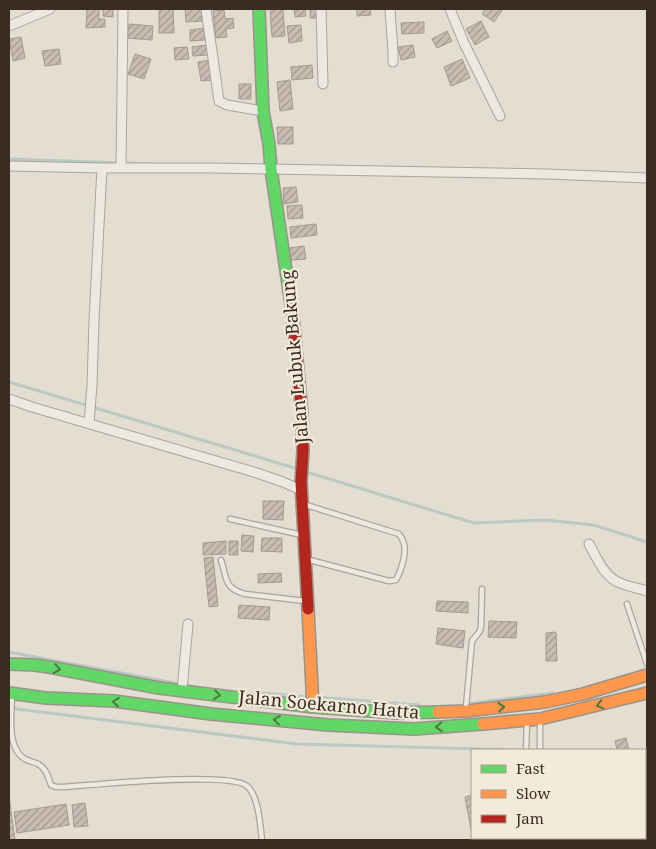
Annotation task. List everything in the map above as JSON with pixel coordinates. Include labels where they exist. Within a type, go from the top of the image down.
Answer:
[{"type":"main road","name":"Jalan Lubuk Bakung","points":[[259,9],[263,110],[292,306],[302,414],[303,451],[301,486],[313,700]]},
{"type":"main road","name":"Jalan Soekarno Hatta","points":[[9,664],[35,665],[159,688],[313,700],[398,713],[466,711],[545,702],[583,694],[647,675]]},
{"type":"main road","name":"Jalan Soekarno Hatta","points":[[11,697],[114,701],[211,714],[328,725],[414,728],[540,719],[647,693]]},
{"type":"street","points":[[9,26],[50,9]]},
{"type":"street","points":[[121,166],[122,9]]},
{"type":"street","points":[[206,9],[220,101],[227,105],[263,110]]},
{"type":"street","points":[[321,9],[323,84]]},
{"type":"street","points":[[390,9],[393,62]]},
{"type":"street","points":[[450,9],[460,34],[500,116]]},
{"type":"street","points":[[9,166],[102,168],[121,166],[538,174],[647,178]]},
{"type":"street","points":[[89,421],[92,395],[102,168]]},
{"type":"street","points":[[9,399],[89,421],[301,486]]},
{"type":"street","points":[[589,544],[599,564],[611,578],[620,583],[647,591]]},
{"type":"street","points":[[182,690],[188,624]]},
{"type":"lane","points":[[302,504],[399,534],[404,542],[404,558],[396,580],[389,581],[305,558]]},
{"type":"lane","points":[[230,519],[304,535]]},
{"type":"lane","points":[[221,560],[228,585],[238,592],[307,601]]},
{"type":"lane","points":[[466,711],[472,641],[480,631],[481,626],[482,589]]},
{"type":"lane","points":[[627,604],[647,664]]},
{"type":"lane","points":[[11,697],[11,725],[16,750],[25,759],[40,764],[46,771],[51,785],[56,787],[214,779],[242,782],[248,787],[255,798],[262,840]]},
{"type":"lane","points":[[540,719],[540,749]]},
{"type":"lane","points":[[526,749],[527,720]]},
{"type":"building","points":[[87,9],[99,9],[99,19],[105,19],[105,27],[86,28]]},
{"type":"building","points":[[103,9],[113,9],[113,17],[103,16]]},
{"type":"building","points":[[159,9],[173,9],[174,33],[159,33]]},
{"type":"building","points":[[185,9],[202,9],[202,21],[186,22]]},
{"type":"building","points":[[270,9],[283,9],[285,36],[272,37]]},
{"type":"building","points":[[294,9],[305,9],[306,16],[295,17]]},
{"type":"building","points":[[310,9],[318,9],[318,18],[310,18]]},
{"type":"building","points":[[357,9],[370,9],[371,15],[357,16]]},
{"type":"building","points":[[486,9],[503,9],[494,22],[482,14]]},
{"type":"building","points":[[224,10],[225,19],[233,18],[234,28],[226,29],[227,37],[216,38],[213,11]]},
{"type":"building","points":[[481,21],[489,37],[475,45],[466,29]]},
{"type":"building","points":[[424,22],[424,33],[402,34],[401,23]]},
{"type":"building","points":[[129,24],[153,26],[152,40],[127,38]]},
{"type":"building","points":[[301,25],[302,41],[289,43],[287,26]]},
{"type":"building","points":[[204,28],[205,40],[190,41],[190,30]]},
{"type":"building","points":[[447,31],[452,41],[437,48],[432,39]]},
{"type":"building","points":[[21,37],[25,58],[13,61],[9,39]]},
{"type":"building","points":[[207,45],[208,55],[193,56],[192,47]]},
{"type":"building","points":[[413,45],[415,57],[401,60],[398,47]]},
{"type":"building","points":[[187,47],[189,59],[175,60],[174,48]]},
{"type":"building","points":[[59,49],[61,64],[45,66],[42,51]]},
{"type":"building","points":[[135,54],[151,59],[144,79],[128,74]]},
{"type":"building","points":[[462,59],[470,78],[451,86],[444,67]]},
{"type":"building","points":[[210,60],[213,80],[201,81],[198,62]]},
{"type":"building","points":[[312,65],[313,78],[292,80],[291,67]]},
{"type":"building","points":[[290,80],[293,109],[280,111],[277,82]]},
{"type":"building","points":[[239,84],[251,84],[251,99],[239,99]]},
{"type":"building","points":[[277,127],[293,127],[293,144],[278,144]]},
{"type":"building","points":[[296,187],[298,202],[284,204],[283,188]]},
{"type":"building","points":[[302,205],[303,218],[288,219],[287,206]]},
{"type":"building","points":[[316,224],[317,235],[291,238],[290,227]]},
{"type":"building","points":[[304,246],[306,259],[291,260],[289,248]]},
{"type":"building","points":[[263,501],[284,501],[283,520],[263,519]]},
{"type":"building","points":[[242,535],[254,536],[253,552],[241,551]]},
{"type":"building","points":[[262,538],[282,538],[282,552],[261,551]]},
{"type":"building","points":[[226,541],[226,554],[203,555],[203,543]]},
{"type":"building","points":[[229,541],[238,541],[238,555],[229,555]]},
{"type":"building","points":[[213,557],[218,606],[209,607],[204,558]]},
{"type":"building","points":[[281,573],[282,582],[258,583],[258,574]]},
{"type":"building","points":[[437,601],[468,602],[468,613],[436,611]]},
{"type":"building","points":[[239,605],[270,607],[269,620],[238,618]]},
{"type":"building","points":[[489,621],[517,622],[516,638],[488,637]]},
{"type":"building","points":[[438,628],[465,631],[463,648],[436,644]]},
{"type":"building","points":[[556,632],[557,661],[546,661],[546,633]]},
{"type":"building","points":[[626,738],[629,749],[617,749],[615,741]]},
{"type":"building","points":[[471,795],[471,830],[465,797]]},
{"type":"building","points":[[9,796],[15,840],[9,840]]},
{"type":"building","points":[[85,803],[88,826],[74,827],[72,805]]},
{"type":"building","points":[[66,804],[69,825],[17,833],[14,812]]},
{"type":"building","points":[[473,839],[500,839],[500,840]]},
{"type":"waterway","points":[[9,159],[152,164]]},
{"type":"waterway","points":[[9,382],[298,469]]},
{"type":"waterway","points":[[306,472],[474,523],[545,520],[594,525],[647,542]]},
{"type":"waterway","points":[[9,652],[175,683]]},
{"type":"waterway","points":[[263,693],[309,697]]},
{"type":"waterway","points":[[465,704],[553,693]]},
{"type":"waterway","points":[[316,697],[419,705]]},
{"type":"waterway","points":[[9,708],[297,744],[482,749]]},
{"type":"traffic: fast","points":[[259,9],[263,111],[293,318]]},
{"type":"traffic: fast","points":[[9,664],[49,667],[159,688],[313,707],[398,713],[438,712]]},
{"type":"traffic: fast","points":[[9,693],[46,698],[114,701],[211,714],[328,725],[414,729],[483,724]]},
{"type":"traffic: slow","points":[[308,609],[313,707]]},
{"type":"traffic: slow","points":[[438,712],[466,711],[545,702],[583,694],[647,675]]},
{"type":"traffic: slow","points":[[483,724],[540,719],[647,693]]},
{"type":"traffic: jam","points":[[293,318],[302,414],[303,451],[301,482],[308,609]]}]
